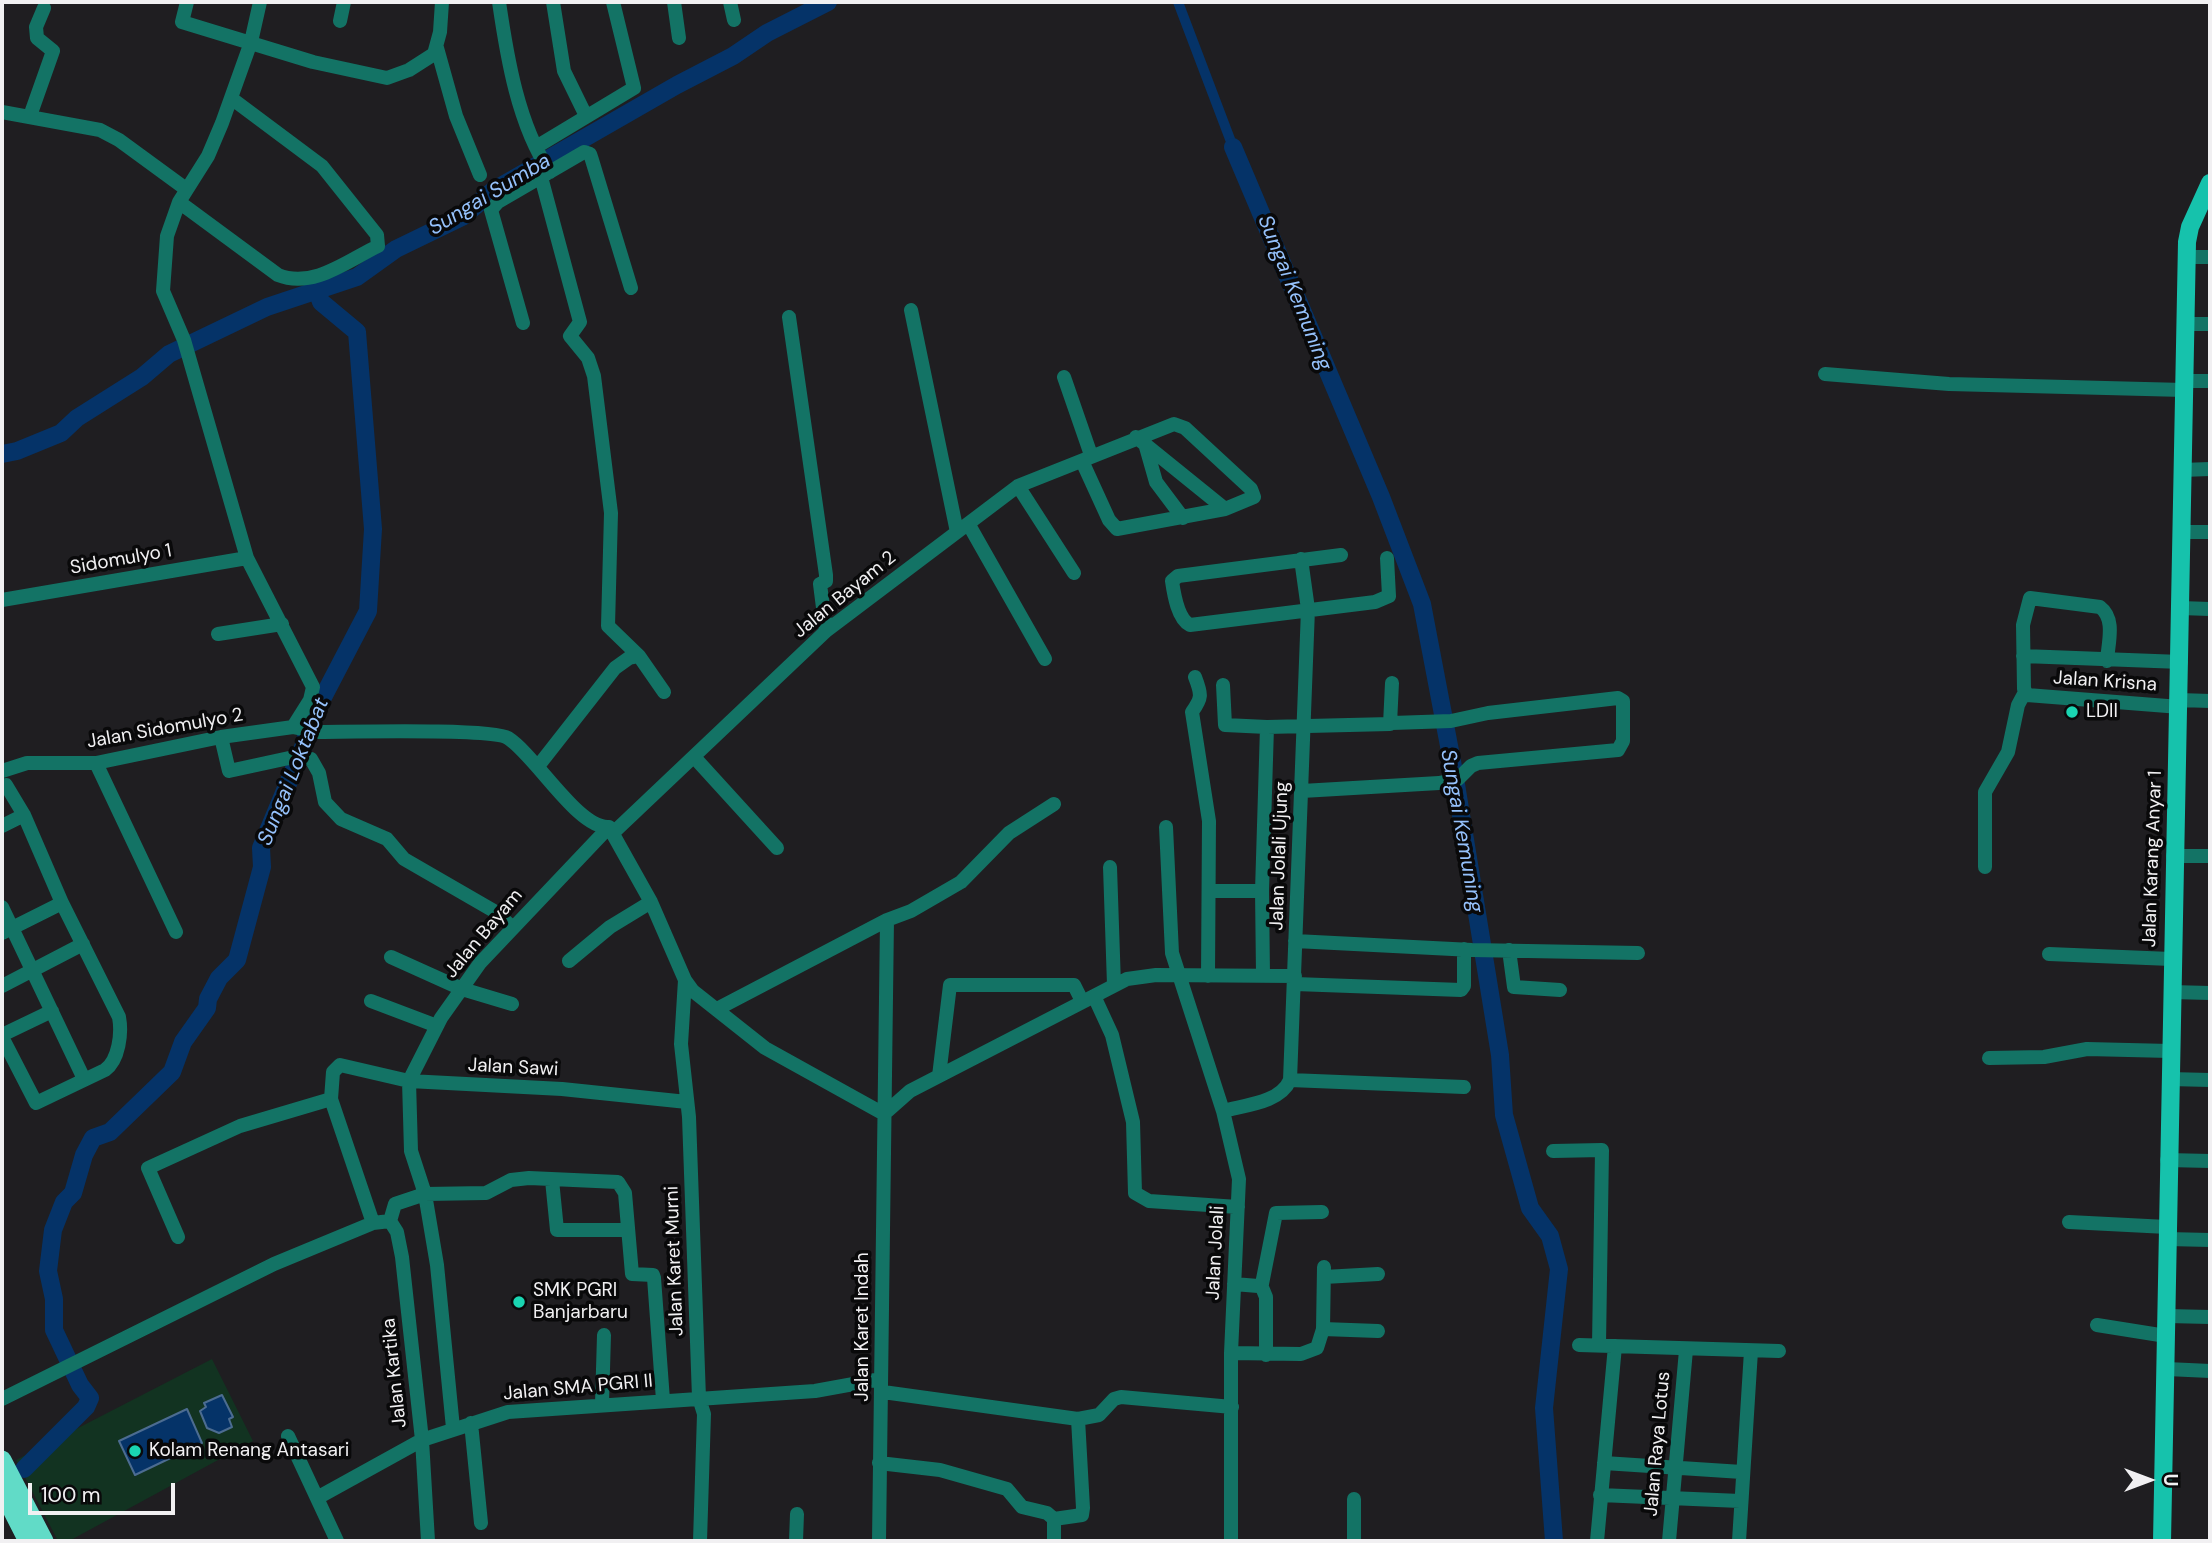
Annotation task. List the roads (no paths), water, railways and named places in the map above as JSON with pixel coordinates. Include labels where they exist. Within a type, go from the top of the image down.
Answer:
[{"type":"highway","points":[[6,1481],[28,1541]]},
{"type":"highway","points":[[6,1481],[44,1541]]},
{"type":"main road","name":"Jalan Karang Anyar 1","points":[[2162,1541],[2167,1160],[2173,856],[2180,703],[2180,532],[2187,257],[2190,227],[2210,183]]},
{"type":"street","points":[[187,2],[182,22],[313,62],[387,78],[408,71],[437,48]]},
{"type":"street","points":[[260,2],[251,42],[208,156],[183,196],[167,236],[163,292],[186,346],[247,558],[313,687],[310,700],[295,728]]},
{"type":"street","points":[[340,21],[344,2]]},
{"type":"street","points":[[442,2],[437,48],[456,116],[480,175]]},
{"type":"street","points":[[499,2],[504,38],[546,173],[580,322],[570,336],[588,358],[594,376],[611,513],[608,626],[639,656],[664,692]]},
{"type":"street","points":[[553,2],[564,71],[586,116]]},
{"type":"street","points":[[537,150],[586,116],[634,88],[613,2]]},
{"type":"street","points":[[674,2],[679,38]]},
{"type":"street","points":[[730,2],[734,20]]},
{"type":"street","points":[[30,116],[53,51],[37,38],[36,27],[44,8]]},
{"type":"street","points":[[2,112],[100,130],[119,140],[278,275],[291,281],[312,279],[378,246],[377,235],[330,174],[231,98]]},
{"type":"street","points":[[523,323],[491,210],[493,206],[584,152],[590,154],[631,288]]},
{"type":"street","points":[[2187,257],[2210,257]]},
{"type":"street","points":[[911,310],[963,528],[1045,659]]},
{"type":"street","points":[[789,317],[826,575],[826,581],[820,584],[826,631]]},
{"type":"street","points":[[2186,324],[2210,324]]},
{"type":"street","points":[[1825,374],[1949,384],[2184,385],[2210,382]]},
{"type":"street","points":[[1065,377],[1086,458],[1114,527],[1129,528],[1225,509]]},
{"type":"street","name":"Jalan Bayam 2","points":[[611,830],[695,758],[826,631],[1018,486],[1086,458],[1141,442],[1170,424],[1185,428],[1253,492],[1253,499],[1225,509]]},
{"type":"street","points":[[1141,442],[1156,482],[1183,518]]},
{"type":"street","points":[[1141,442],[1225,509]]},
{"type":"street","points":[[2182,470],[2210,469]]},
{"type":"street","points":[[1018,486],[1074,573]]},
{"type":"street","points":[[2180,532],[2210,532]]},
{"type":"street","points":[[1341,555],[1178,576],[1172,581],[1173,589],[1182,617],[1190,625],[1386,600],[1389,596],[1387,558]]},
{"type":"street","name":"Sidomulyo 1","points":[[2,600],[247,558]]},
{"type":"street","name":"Jalan Jolali Ujung","points":[[1290,1080],[1308,610],[1301,559]]},
{"type":"street","points":[[1985,867],[1985,792],[2008,752],[2018,705],[2026,694],[2026,605],[2031,598],[2040,597],[2100,607],[2106,611],[2110,625],[2106,661]]},
{"type":"street","points":[[2180,608],[2210,609]]},
{"type":"street","points":[[218,634],[282,624]]},
{"type":"street","points":[[539,765],[595,691],[621,663],[639,656]]},
{"type":"street","points":[[2024,656],[2180,662]]},
{"type":"street","points":[[1195,677],[1202,695],[1201,702],[1192,712],[1208,812],[1209,976]]},
{"type":"street","points":[[1392,683],[1392,723]]},
{"type":"street","points":[[1223,685],[1225,725],[1267,727],[1451,721],[1518,709],[1618,698],[1623,701],[1623,741],[1618,750],[1478,763],[1467,769],[1458,779],[1439,783],[1302,791]]},
{"type":"street","name":"Jalan Krisna","points":[[2026,694],[2180,703],[2210,701]]},
{"type":"street","points":[[1263,975],[1262,891],[1267,727]]},
{"type":"street","name":"Jalan Sidomulyo 2","points":[[2,771],[27,763],[96,762],[222,737],[295,728],[316,732],[501,735],[539,765],[555,789],[583,816],[602,828],[611,830]]},
{"type":"street","points":[[222,737],[229,771],[295,757],[311,759],[316,766],[325,802],[341,819],[387,839],[404,859],[494,911],[512,927]]},
{"type":"street","points":[[695,758],[777,848]]},
{"type":"street","points":[[96,762],[176,932]]},
{"type":"street","points":[[2,786],[6,785],[24,815],[62,903],[119,1017],[120,1030],[112,1065],[36,1102],[2,1036],[52,1011]]},
{"type":"street","points":[[717,1009],[887,920],[911,911],[961,881],[1009,833],[1054,804]]},
{"type":"street","points":[[2,826],[24,815]]},
{"type":"street","name":"Jalan Jolali","points":[[1166,827],[1171,953],[1223,1111],[1239,1179],[1231,1353],[1231,1541]]},
{"type":"street","points":[[611,830],[651,902],[685,980],[765,1048],[884,1114],[909,1091],[1114,985],[1143,976],[1263,975],[1295,980],[1461,990],[1464,986],[1468,950]]},
{"type":"street","name":"Jalan Bayam","points":[[409,1081],[437,1026],[462,989],[512,927],[611,830]]},
{"type":"street","points":[[2173,856],[2210,856]]},
{"type":"street","points":[[1110,867],[1114,985]]},
{"type":"street","points":[[1210,891],[1262,891]]},
{"type":"street","points":[[569,961],[610,927],[651,902]]},
{"type":"street","points":[[7,930],[62,903]]},
{"type":"street","points":[[2,907],[7,930],[32,970],[85,1079]]},
{"type":"street","name":"Jalan Karet Indah","points":[[879,1541],[887,920]]},
{"type":"street","points":[[1295,941],[1468,950],[1638,953]]},
{"type":"street","points":[[2,986],[83,944]]},
{"type":"street","points":[[1509,950],[1514,987],[1560,990]]},
{"type":"street","points":[[2049,954],[2171,959]]},
{"type":"street","points":[[391,957],[462,989],[512,1004]]},
{"type":"street","name":"Jalan Karet Murni","points":[[685,980],[681,1044],[687,1102],[699,1398],[704,1414],[700,1541]]},
{"type":"street","points":[[939,1076],[950,985],[1074,985],[1088,998],[1112,1035],[1133,1122],[1134,1188],[1137,1196],[1149,1202],[1238,1207]]},
{"type":"street","points":[[2171,992],[2210,993]]},
{"type":"street","points":[[371,1001],[437,1026]]},
{"type":"street","points":[[1989,1058],[2044,1057],[2087,1049],[2170,1051]]},
{"type":"street","name":"Jalan Sawi","points":[[331,1099],[333,1072],[340,1065],[409,1081],[562,1089],[687,1102]]},
{"type":"street","points":[[2169,1079],[2210,1080]]},
{"type":"street","points":[[1223,1111],[1271,1098],[1280,1093],[1290,1080],[1464,1087]]},
{"type":"street","points":[[409,1081],[411,1151],[425,1194],[437,1265],[453,1428]]},
{"type":"street","points":[[178,1237],[148,1168],[240,1126],[331,1099],[373,1223]]},
{"type":"street","points":[[1553,1151],[1602,1150],[1599,1345]]},
{"type":"street","points":[[2167,1160],[2210,1161]]},
{"type":"street","points":[[2,1399],[274,1264],[373,1223],[390,1221],[396,1204],[425,1194],[486,1193],[511,1180],[529,1178],[614,1181],[622,1184],[632,1274],[653,1275],[654,1278],[663,1400]]},
{"type":"street","points":[[552,1180],[557,1230],[628,1230]]},
{"type":"street","points":[[1266,1354],[1266,1297],[1261,1285],[1276,1213],[1322,1212]]},
{"type":"street","name":"Jalan Kartika","points":[[390,1221],[397,1232],[402,1257],[422,1440],[428,1541]]},
{"type":"street","points":[[2069,1222],[2210,1240]]},
{"type":"street","points":[[1231,1353],[1301,1354],[1317,1349],[1323,1329],[1324,1272],[1378,1273]]},
{"type":"street","points":[[1234,1284],[1261,1285]]},
{"type":"street","points":[[2167,1316],[2210,1317]]},
{"type":"street","points":[[2097,1325],[2166,1336]]},
{"type":"street","points":[[1323,1329],[1378,1331]]},
{"type":"street","points":[[602,1405],[604,1335]]},
{"type":"street","points":[[1579,1345],[1779,1351]]},
{"type":"street","points":[[1597,1541],[1615,1346]]},
{"type":"street","name":"Jalan Raya Lotus","points":[[1669,1541],[1686,1350]]},
{"type":"street","points":[[1739,1541],[1751,1352]]},
{"type":"street","points":[[2166,1369],[2210,1371]]},
{"type":"street","name":"Jalan SMA PGRI II","points":[[317,1498],[422,1440],[508,1412],[882,1386],[1078,1419]]},
{"type":"street","points":[[1054,1519],[1082,1515],[1078,1419],[1099,1415],[1114,1399],[1121,1397],[1232,1407]]},
{"type":"street","points":[[471,1423],[481,1523]]},
{"type":"street","points":[[288,1436],[337,1541]]},
{"type":"street","points":[[879,1463],[940,1470],[1007,1489],[1022,1507],[1047,1513],[1054,1519],[1055,1541]]},
{"type":"street","points":[[1604,1463],[1742,1472]]},
{"type":"street","points":[[1601,1494],[1740,1501]]},
{"type":"street","points":[[1354,1499],[1354,1541]]},
{"type":"street","points":[[796,1541],[797,1514]]},
{"type":"water","points":[[222,1395],[233,1417],[229,1419],[232,1427],[219,1433],[207,1428],[200,1411],[206,1407],[204,1403]]},
{"type":"water","points":[[187,1409],[202,1443],[135,1475],[119,1441]]},
{"type":"waterway","name":"Sungai Sumba","points":[[2,454],[17,451],[61,433],[77,418],[142,377],[169,354],[267,307],[357,277],[396,249],[462,217],[494,190],[733,56],[767,33],[828,2]]},
{"type":"waterway","points":[[1178,2],[1233,147]]},
{"type":"waterway","name":"Sungai Kemuning","points":[[1233,147],[1381,497],[1422,604],[1454,772],[1500,1055],[1504,1115],[1530,1208],[1550,1236],[1559,1269],[1544,1408],[1554,1541]]},
{"type":"waterway","name":"Sungai Loktabat","points":[[24,1469],[86,1407],[90,1398],[80,1385],[54,1330],[54,1299],[48,1271],[53,1230],[64,1202],[73,1193],[84,1155],[93,1138],[110,1132],[172,1072],[183,1042],[207,1008],[208,999],[219,978],[237,960],[262,867],[261,848],[304,745],[309,724],[368,611],[373,529],[357,332],[321,302],[317,290]]},
{"type":"place","name":"LDII","points":[[2072,712]]},
{"type":"place","name":"SMK PGRI Banjarbaru","points":[[519,1302]]},
{"type":"place","name":"Kolam Renang Antasari","points":[[135,1451]]}]
